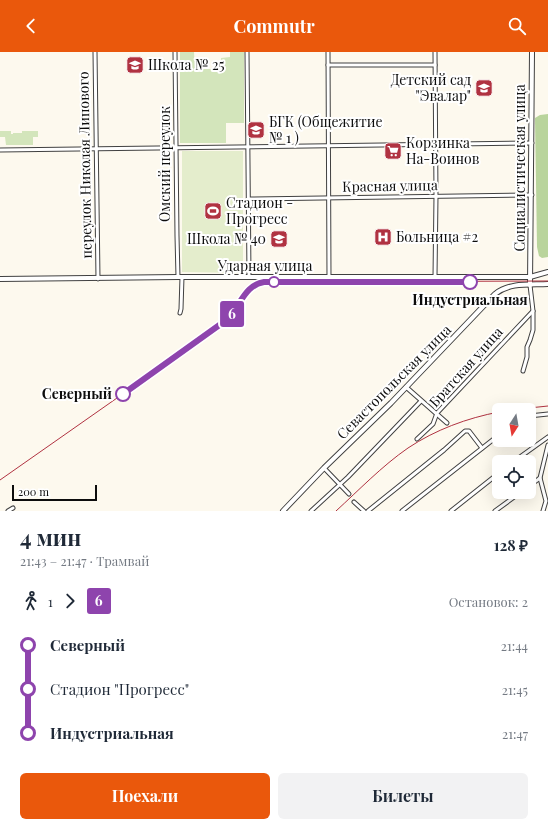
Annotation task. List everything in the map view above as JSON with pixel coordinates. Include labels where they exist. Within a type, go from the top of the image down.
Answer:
[{"type":"street","name":"переулок Николая Липового","points":[[95,52],[98,278]]},
{"type":"street","name":"Омский переулок","points":[[175,52],[177,148],[176,236],[180,277],[180,313]]},
{"type":"street","points":[[247,52],[249,277]]},
{"type":"street","points":[[328,52],[329,277]]},
{"type":"street","points":[[435,52],[435,277]]},
{"type":"street","name":"Социалистическая улица","points":[[530,285],[532,195],[532,52]]},
{"type":"street","points":[[328,65],[435,65]]},
{"type":"street","points":[[0,150],[532,142]]},
{"type":"street","name":"Красная улица","points":[[248,199],[532,195]]},
{"type":"street","name":"Ударная улица","points":[[0,279],[180,277],[530,277],[548,272]]},
{"type":"street","name":"Севастопольская улица","points":[[283,511],[406,387],[495,294],[508,286],[520,284],[548,284]]},
{"type":"street","points":[[523,371],[527,357],[527,347],[532,333],[533,311],[530,285]]},
{"type":"street","name":"Братская улица","points":[[417,439],[432,425],[437,413],[533,311]]},
{"type":"street","points":[[406,387],[437,413],[447,424]]},
{"type":"street","points":[[311,511],[401,423],[421,401]]},
{"type":"street","points":[[536,415],[548,414]]},
{"type":"street","points":[[368,511],[444,450],[465,431],[469,431],[482,448]]},
{"type":"street","points":[[523,455],[548,437]]},
{"type":"street","points":[[402,511],[492,440]]},
{"type":"street","points":[[543,511],[545,499],[540,478],[548,445]]},
{"type":"street","points":[[324,468],[349,494]]},
{"type":"street","points":[[536,481],[540,478]]},
{"type":"street","points":[[452,511],[492,479]]},
{"type":"street","points":[[496,511],[512,499]]},
{"type":"street","points":[[354,502],[364,511]]},
{"type":"street","points":[[8,511],[13,508]]},
{"type":"green space","points":[[180,52],[194,52],[195,69],[221,69],[221,58],[230,57],[230,52],[244,52],[244,123],[226,123],[226,143],[180,143]]},
{"type":"green space","points":[[548,114],[548,257],[542,258],[539,256],[537,247],[535,118],[540,115]]},
{"type":"green space","points":[[0,131],[11,131],[11,134],[13,134],[22,133],[22,131],[38,131],[38,137],[33,137],[33,145],[6,145],[5,137],[0,137]]},
{"type":"green space","name":"Стадион - Прогресс","points":[[182,151],[243,151],[243,273],[182,272]]},
{"type":"tram line","points":[[0,480],[227,319],[232,315],[249,289],[258,283],[548,281]]},
{"type":"tram line","name":"6","points":[[123,394],[225,321],[235,310],[250,287],[258,283],[470,282]]},
{"type":"railway","points":[[536,407],[548,406]]},
{"type":"railway","points":[[336,511],[389,462],[408,448],[440,430],[492,414]]},
{"type":"place","name":"Школа № 25","points":[[135,65]]},
{"type":"place","name":"Детский сад \"Эвалар\"","points":[[484,88]]},
{"type":"place","name":"БГК (Общежитие № 1 )","points":[[256,130]]},
{"type":"place","name":"Корзинка На-Воинов","points":[[393,151]]},
{"type":"place","name":"Стадион - Прогресс","points":[[213,211]]},
{"type":"place","name":"Больница #2","points":[[383,237]]},
{"type":"place","name":"Школа № 40","points":[[279,239]]},
{"type":"place","name":"Индустриальная","points":[[470,282]]},
{"type":"place","name":"Северный","points":[[123,394]]}]
